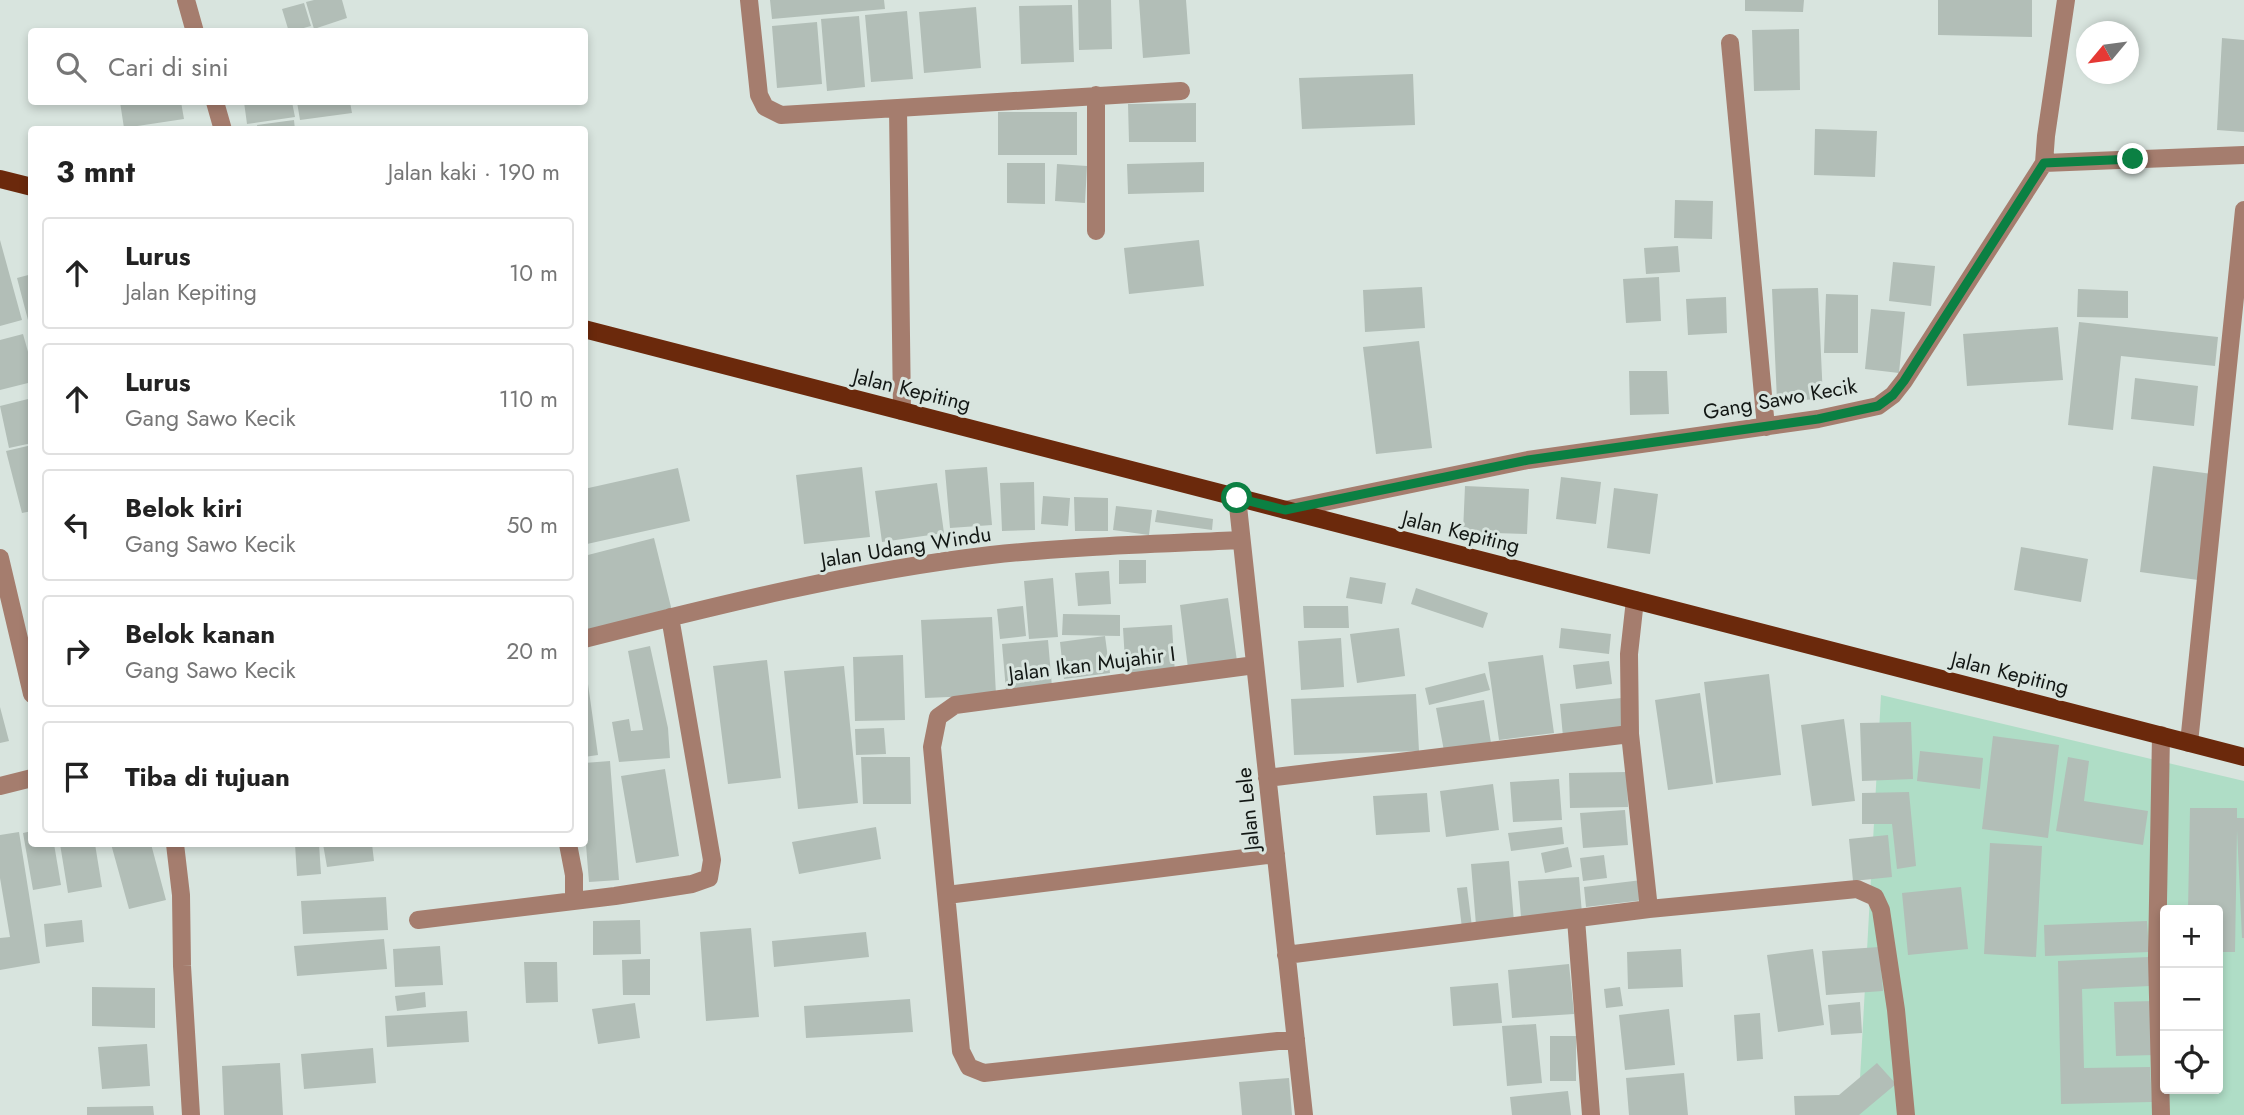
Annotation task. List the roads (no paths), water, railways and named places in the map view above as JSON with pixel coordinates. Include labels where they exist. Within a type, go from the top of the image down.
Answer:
[{"type":"main road","points":[[0,179],[28,186]]},
{"type":"main road","name":"Jalan Kepiting","points":[[588,330],[2244,757]]},
{"type":"street","points":[[186,0],[194,28]]},
{"type":"street","points":[[749,0],[759,95],[765,107],[781,115],[1181,91]]},
{"type":"street","points":[[2066,0],[2044,163],[2244,155]]},
{"type":"street","points":[[1730,43],[1766,427]]},
{"type":"street","points":[[1096,95],[1096,231]]},
{"type":"street","points":[[216,105],[222,126]]},
{"type":"street","points":[[898,108],[902,411]]},
{"type":"street","name":"Gang Sawo Kecik","points":[[1285,510],[1528,460],[1818,419],[1878,406],[1893,395],[2044,163]]},
{"type":"street","points":[[2189,743],[2244,210]]},
{"type":"street","name":"Jalan Lele","points":[[1237,498],[1304,1115]]},
{"type":"street","name":"Jalan Udang Windu","points":[[588,638],[758,595],[989,555],[1137,543],[1241,540]]},
{"type":"street","points":[[0,558],[28,677]]},
{"type":"street","points":[[1635,600],[1629,654],[1630,734],[1649,909]]},
{"type":"street","points":[[418,920],[692,884],[709,878],[712,860],[670,617]]},
{"type":"street","name":"Jalan Ikan Mujahir I","points":[[947,895],[932,747],[939,717],[955,705],[1255,666]]},
{"type":"street","points":[[1268,778],[1630,734]]},
{"type":"street","points":[[2161,736],[2157,957],[2161,1115]]},
{"type":"street","points":[[0,786],[28,779]]},
{"type":"street","points":[[175,847],[181,895],[181,966],[191,1115]]},
{"type":"street","points":[[569,847],[574,875],[574,900]]},
{"type":"street","points":[[1276,854],[947,895],[961,1051],[969,1067],[984,1073],[1296,1039]]},
{"type":"street","points":[[1286,955],[1649,909],[1857,889],[1875,897],[1881,910],[1896,1010],[1906,1115]]},
{"type":"street","points":[[1576,919],[1591,1115]]}]
